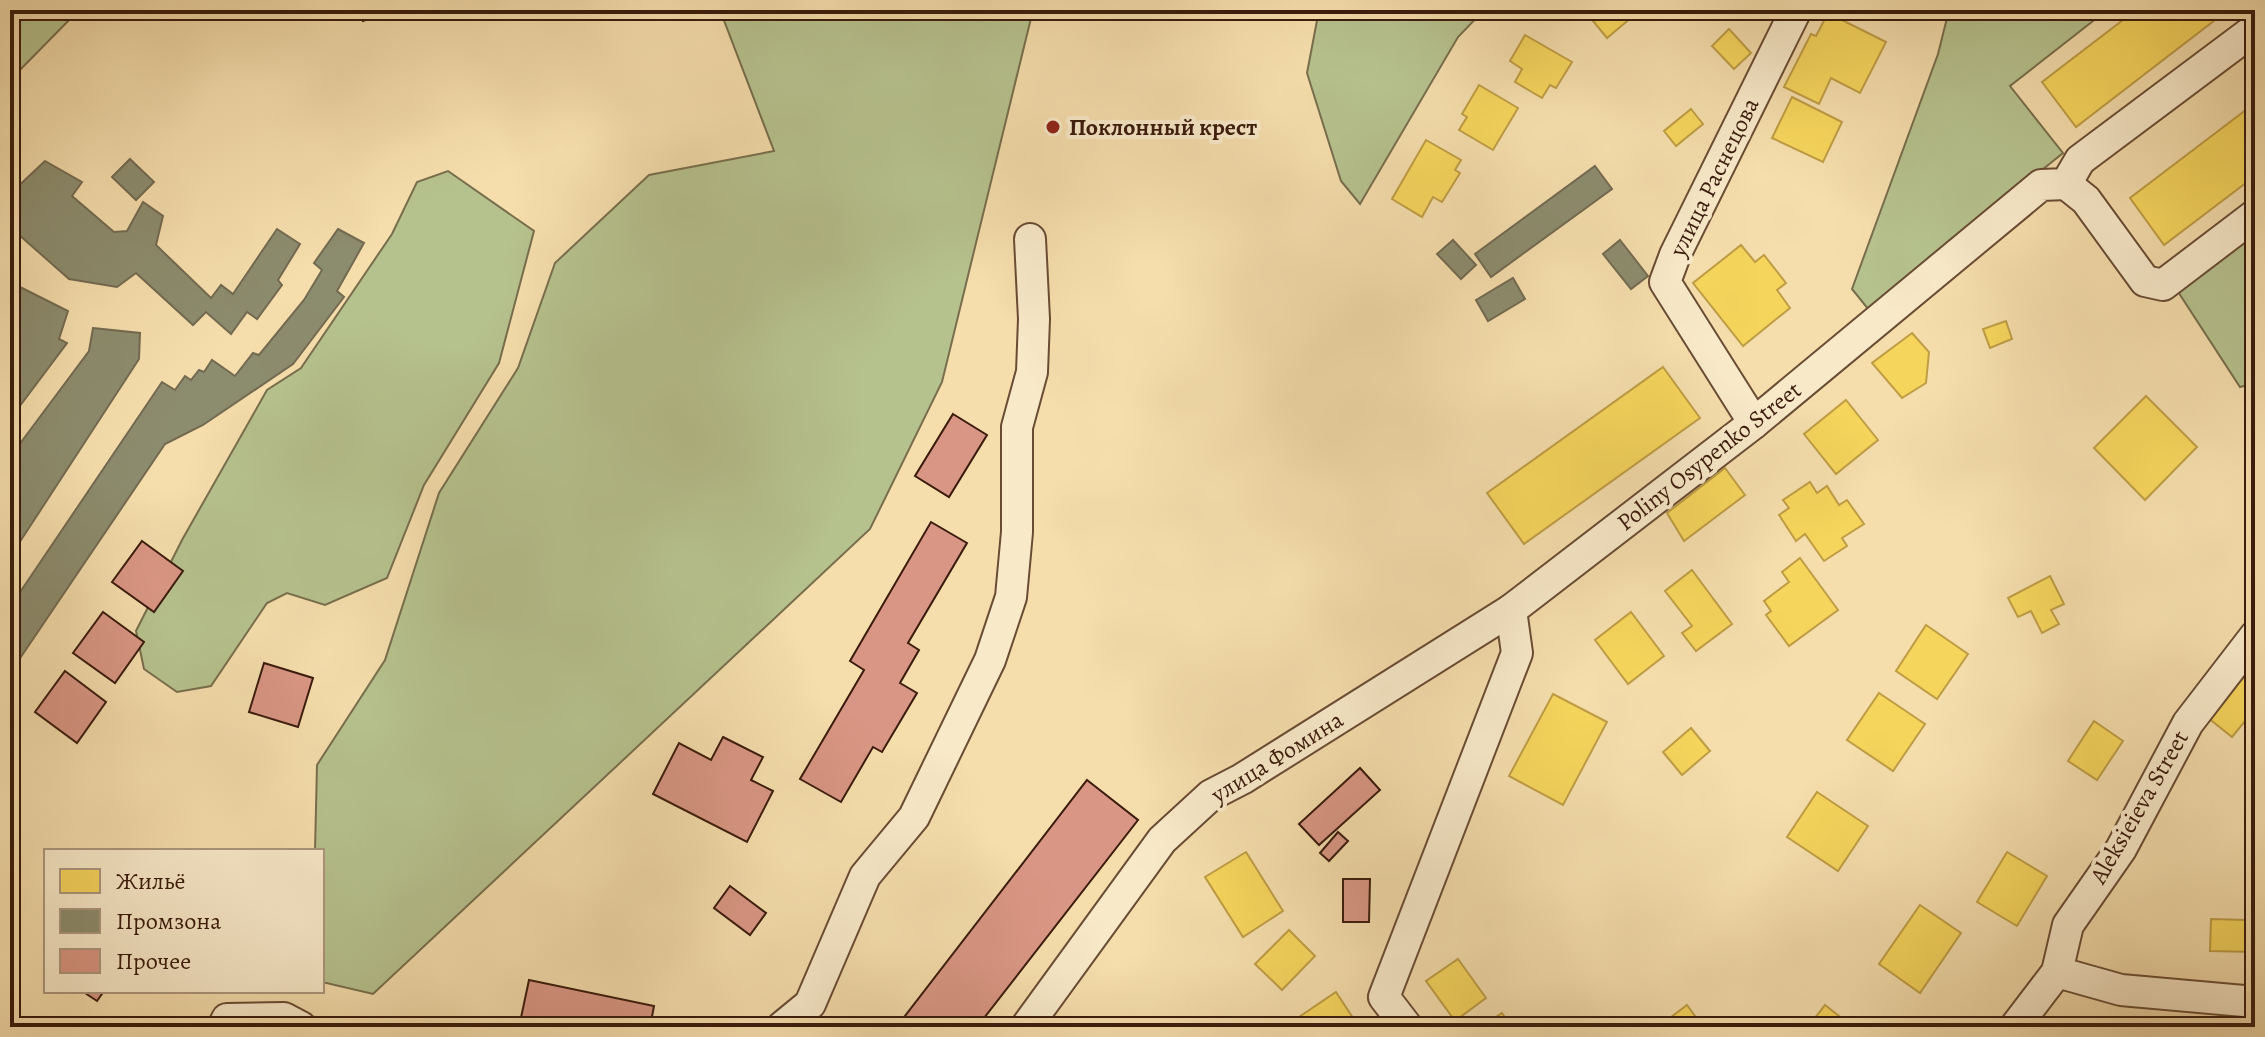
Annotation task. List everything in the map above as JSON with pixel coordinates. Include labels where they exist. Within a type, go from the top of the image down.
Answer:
[{"type":"street","name":"улица Раснецова","points":[[1754,423],[1665,282],[1675,255],[1796,10]]},
{"type":"street","points":[[2255,29],[2080,160],[2066,184],[2086,200],[2145,281],[2163,285],[2255,215]]},
{"type":"street","name":"Poliny Osypenko Street","points":[[1511,610],[1754,423],[2041,185],[2066,184]]},
{"type":"street","points":[[782,1027],[810,1004],[865,876],[914,817],[990,660],[1011,597],[1017,532],[1017,427],[1032,372],[1034,319],[1030,239]]},
{"type":"street","points":[[1407,1027],[1384,997],[1517,653],[1511,610]]},
{"type":"street","name":"улица Фомина","points":[[1026,1027],[1162,840],[1211,795],[1349,713],[1511,610]]},
{"type":"street","name":"Aleksieieva Street","points":[[2015,1027],[2057,972],[2068,925],[2121,849],[2188,723],[2255,636]]},
{"type":"street","points":[[2057,972],[2121,990],[2255,1002]]},
{"type":"street","points":[[223,1027],[227,1019],[284,1018],[301,1027]]},
{"type":"green space","points":[[10,10],[79,10],[10,80]]},
{"type":"green space","points":[[720,10],[1033,10],[942,382],[870,529],[373,994],[324,982],[324,849],[315,849],[317,765],[385,660],[439,493],[518,368],[555,263],[649,175],[774,151]]},
{"type":"green space","points":[[1319,10],[1484,10],[1458,37],[1360,204],[1341,181],[1307,73]]},
{"type":"green space","points":[[1949,10],[2107,10],[2010,86],[2063,153],[1869,310],[1852,289],[1938,54]]},
{"type":"green space","points":[[448,171],[534,231],[499,363],[424,485],[387,578],[325,605],[287,593],[267,603],[211,686],[177,692],[144,669],[136,631],[182,540],[267,390],[301,368],[392,234],[417,182]]},
{"type":"green space","points":[[2255,225],[2255,383],[2240,387],[2173,284]]},
{"type":"building: Жильё","points":[[1584,10],[1637,10],[1638,12],[1607,38]]},
{"type":"building: Жильё","points":[[2136,10],[2228,10],[2076,127],[2042,82]]},
{"type":"building: Жильё","points":[[1828,13],[1886,42],[1860,93],[1831,78],[1819,104],[1784,87],[1811,34],[1816,36]]},
{"type":"building: Жильё","points":[[1729,29],[1751,53],[1734,69],[1712,46]]},
{"type":"building: Жильё","points":[[1525,35],[1572,62],[1556,88],[1550,85],[1542,98],[1515,82],[1522,69],[1510,61]]},
{"type":"building: Жильё","points":[[1479,85],[1518,108],[1493,150],[1459,130],[1467,117],[1462,114]]},
{"type":"building: Жильё","points":[[1792,97],[1842,122],[1823,162],[1772,138]]},
{"type":"building: Жильё","points":[[2255,103],[2255,176],[2164,245],[2130,198]]},
{"type":"building: Жильё","points":[[1691,109],[1703,124],[1676,146],[1664,131]]},
{"type":"building: Жильё","points":[[1426,140],[1461,160],[1455,170],[1460,173],[1442,202],[1433,197],[1422,217],[1392,199]]},
{"type":"building: Жильё","points":[[1741,245],[1755,262],[1764,255],[1786,283],[1777,290],[1790,308],[1743,346],[1693,283]]},
{"type":"building: Жильё","points":[[2006,321],[2012,339],[1990,348],[1983,329]]},
{"type":"building: Жильё","points":[[1912,333],[1929,352],[1926,383],[1902,398],[1872,363]]},
{"type":"building: Жильё","points":[[1663,367],[1700,418],[1524,544],[1487,493]]},
{"type":"building: Жильё","points":[[2146,396],[2197,447],[2145,500],[2094,448]]},
{"type":"building: Жильё","points":[[1846,400],[1878,440],[1836,474],[1804,434]]},
{"type":"building: Жильё","points":[[1725,468],[1745,495],[1684,541],[1667,513]]},
{"type":"building: Жильё","points":[[1810,482],[1817,493],[1827,486],[1839,505],[1847,500],[1864,524],[1842,538],[1847,546],[1824,561],[1805,534],[1796,541],[1779,515],[1789,508],[1783,500]]},
{"type":"building: Жильё","points":[[1800,558],[1838,610],[1789,646],[1766,615],[1771,611],[1764,601],[1789,582],[1782,572]]},
{"type":"building: Жильё","points":[[1692,570],[1732,624],[1696,651],[1682,633],[1692,626],[1665,591]]},
{"type":"building: Жильё","points":[[2050,576],[2064,604],[2051,610],[2059,624],[2042,633],[2031,611],[2018,617],[2008,598]]},
{"type":"building: Жильё","points":[[1631,612],[1664,656],[1628,684],[1595,640]]},
{"type":"building: Жильё","points":[[1926,625],[1968,654],[1937,699],[1896,671]]},
{"type":"building: Жильё","points":[[2255,658],[2255,709],[2232,737],[2207,717]]},
{"type":"building: Жильё","points":[[1879,693],[1925,724],[1893,771],[1847,740]]},
{"type":"building: Жильё","points":[[1553,694],[1607,722],[1563,805],[1509,776]]},
{"type":"building: Жильё","points":[[2094,721],[2123,741],[2097,780],[2068,761]]},
{"type":"building: Жильё","points":[[1691,728],[1710,751],[1682,775],[1663,752]]},
{"type":"building: Жильё","points":[[1817,792],[1868,826],[1838,871],[1787,837]]},
{"type":"building: Жильё","points":[[1246,852],[1283,911],[1243,937],[1205,877]]},
{"type":"building: Жильё","points":[[2007,852],[2047,876],[2017,926],[1977,902]]},
{"type":"building: Жильё","points":[[1920,905],[1961,933],[1920,993],[1879,964]]},
{"type":"building: Жильё","points":[[2211,919],[2247,920],[2247,936],[2255,936],[2255,952],[2210,951]]},
{"type":"building: Жильё","points":[[1289,930],[1315,956],[1282,990],[1255,964]]},
{"type":"building: Жильё","points":[[1458,959],[1486,998],[1455,1021],[1426,981]]},
{"type":"building: Жильё","points":[[1336,992],[1355,1021],[1346,1027],[1306,1027],[1299,1017]]},
{"type":"building: Жильё","points":[[1687,1005],[1703,1027],[1658,1027]]},
{"type":"building: Жильё","points":[[1825,1005],[1853,1027],[1808,1027]]},
{"type":"building: Жильё","points":[[1502,1013],[1512,1027],[1482,1027]]},
{"type":"building: Промзона","points":[[10,121],[20,133],[10,142]]},
{"type":"building: Промзона","points":[[130,159],[154,182],[136,200],[112,177]]},
{"type":"building: Промзона","points":[[45,161],[82,182],[72,196],[114,232],[127,231],[143,202],[163,216],[156,245],[211,298],[221,285],[233,294],[277,229],[300,244],[278,280],[282,285],[257,319],[247,312],[231,334],[206,312],[193,325],[136,273],[117,287],[69,279],[18,234],[10,243],[10,194]]},
{"type":"building: Промзона","points":[[1595,166],[1612,189],[1491,277],[1475,254]]},
{"type":"building: Промзона","points":[[338,229],[364,243],[337,291],[344,297],[293,364],[203,425],[165,444],[10,673],[10,607],[162,382],[175,390],[185,376],[191,380],[199,370],[204,372],[212,360],[235,376],[253,353],[259,355],[304,300],[322,270],[314,263]]},
{"type":"building: Промзона","points":[[1453,240],[1476,265],[1461,279],[1437,254]]},
{"type":"building: Промзона","points":[[1620,240],[1648,276],[1631,289],[1603,254]]},
{"type":"building: Промзона","points":[[1513,278],[1525,299],[1488,321],[1476,300]]},
{"type":"building: Промзона","points":[[10,282],[68,311],[59,339],[67,343],[10,419]]},
{"type":"building: Промзона","points":[[93,328],[140,333],[139,359],[10,557],[10,457],[89,351]]},
{"type":"building: Прочее","points":[[359,10],[389,10],[390,11],[363,21]]},
{"type":"building: Прочее","points":[[953,414],[987,435],[949,497],[915,476]]},
{"type":"building: Прочее","points":[[931,522],[967,543],[908,643],[919,650],[900,683],[917,693],[882,752],[873,747],[841,802],[800,779],[864,670],[850,661]]},
{"type":"building: Прочее","points":[[142,541],[183,571],[154,612],[112,582]]},
{"type":"building: Прочее","points":[[103,612],[144,642],[115,683],[73,653]]},
{"type":"building: Прочее","points":[[264,663],[313,678],[298,727],[249,712]]},
{"type":"building: Прочее","points":[[65,671],[106,702],[77,743],[35,712]]},
{"type":"building: Прочее","points":[[723,737],[763,757],[751,780],[773,791],[747,842],[653,794],[679,743],[711,760]]},
{"type":"building: Прочее","points":[[1360,768],[1380,790],[1319,845],[1299,824]]},
{"type":"building: Прочее","points":[[1087,780],[1138,820],[977,1027],[900,1027],[898,1025]]},
{"type":"building: Прочее","points":[[1338,832],[1348,841],[1329,861],[1320,853]]},
{"type":"building: Прочее","points":[[1343,879],[1370,879],[1369,922],[1343,922]]},
{"type":"building: Прочее","points":[[730,886],[766,913],[750,935],[714,908]]},
{"type":"building: Прочее","points":[[529,980],[654,1006],[650,1027],[519,1027]]},
{"type":"building: Прочее","points":[[85,993],[103,993],[97,1001]]},
{"type":"place","name":"Поклонный крест","points":[[1053,127]]}]
